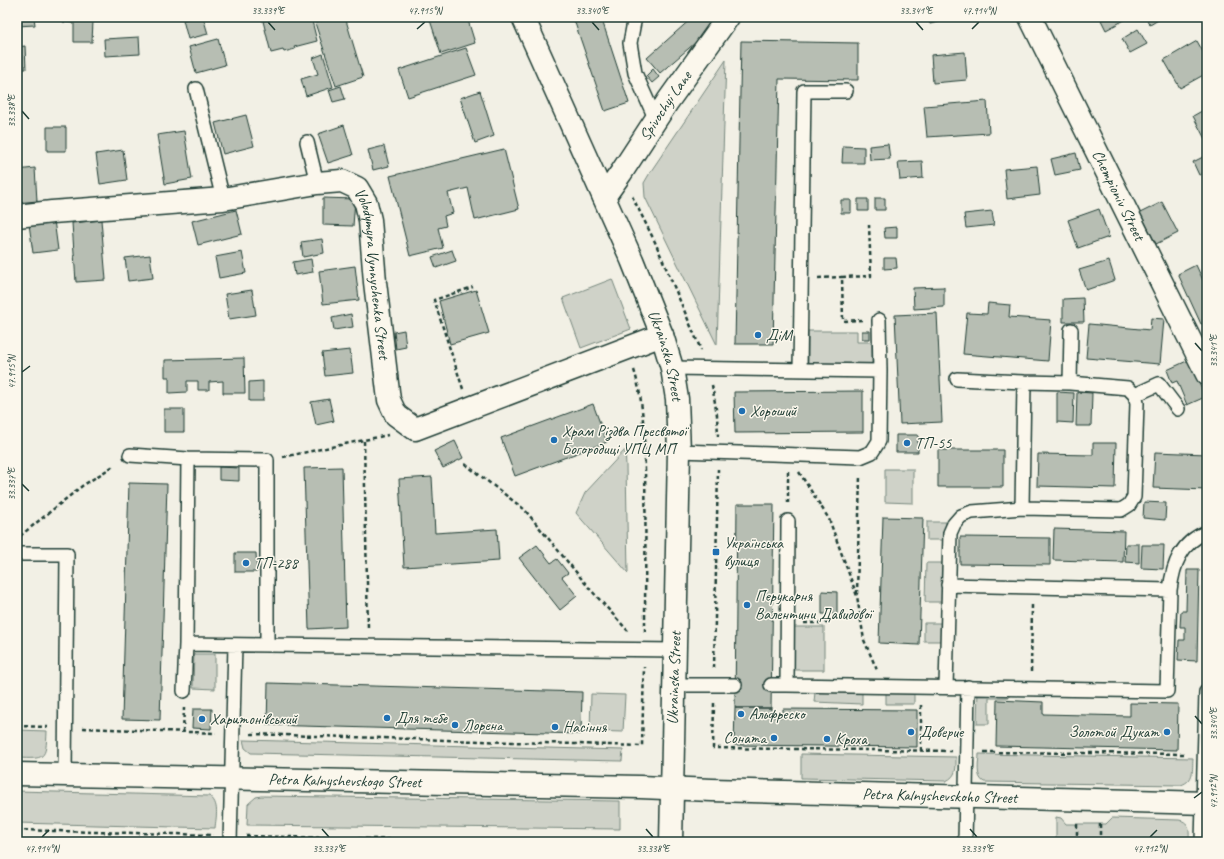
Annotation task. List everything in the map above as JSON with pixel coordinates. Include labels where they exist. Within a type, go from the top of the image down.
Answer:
[{"type":"main road","name":"Ukrainska Street","points":[[524,17],[632,260],[662,335],[672,368],[677,400],[679,451],[671,842]]},
{"type":"main road","name":"Spivochyi Lane","points":[[604,197],[668,101],[728,17]]},
{"type":"main road","name":"Chempioniv Street","points":[[1030,17],[1207,374]]},
{"type":"main road","name":"Volodymyra Vynnychenka Street","points":[[17,216],[223,199],[317,183],[342,181],[357,188],[366,203],[370,220],[375,282],[389,400],[396,415],[415,429]]},
{"type":"main road","points":[[415,429],[662,335]]},
{"type":"main road","name":"Petra Kalnyshevskogo Street","points":[[17,774],[672,789]]},
{"type":"main road","name":"Petra Kalnyshevskoho Street","points":[[672,789],[1205,803]]},
{"type":"lane","points":[[635,17],[630,43],[635,73],[656,120]]},
{"type":"lane","points":[[196,89],[223,199]]},
{"type":"lane","points":[[800,370],[804,91],[846,91]]},
{"type":"lane","points":[[306,142],[317,183]]},
{"type":"lane","points":[[679,451],[860,457],[872,452],[879,441],[879,320]]},
{"type":"lane","points":[[1070,330],[1070,383]]},
{"type":"lane","points":[[672,368],[880,370]]},
{"type":"lane","points":[[946,687],[950,533],[954,524],[962,516],[972,512],[1022,508],[1120,510],[1129,505],[1134,498],[1137,404],[1135,395],[1128,388],[1070,383],[958,379]]},
{"type":"lane","points":[[1022,508],[1024,382]]},
{"type":"lane","points":[[1135,395],[1159,384],[1178,409]]},
{"type":"lane","points":[[130,455],[188,459],[267,460],[267,644]]},
{"type":"lane","points":[[184,691],[188,459]]},
{"type":"lane","points":[[788,521],[788,685]]},
{"type":"lane","points":[[771,685],[1167,691],[1171,576],[1180,554],[1187,545],[1197,536],[1207,532]]},
{"type":"lane","points":[[17,554],[66,554],[65,775]]},
{"type":"lane","points":[[948,585],[1170,590]]},
{"type":"lane","points":[[186,644],[368,645],[676,650]]},
{"type":"lane","points":[[230,839],[235,645]]},
{"type":"lane","points":[[674,685],[735,685]]},
{"type":"lane","points":[[965,842],[968,688]]},
{"type":"lane","points":[[1202,842],[1205,803],[1207,692]]},
{"type":"path","points":[[802,278],[871,276],[870,225]]},
{"type":"path","points":[[842,277],[843,321],[879,320]]},
{"type":"path","points":[[462,386],[434,300],[473,287]]},
{"type":"path","points":[[267,460],[364,441],[415,429]]},
{"type":"path","points":[[364,441],[368,645]]},
{"type":"path","points":[[17,539],[82,486],[130,455]]},
{"type":"path","points":[[788,455],[788,521]]},
{"type":"path","points":[[788,455],[830,519],[856,596],[864,640],[884,686]]},
{"type":"path","points":[[856,596],[860,457]]},
{"type":"path","points":[[465,464],[524,509],[590,589],[645,649]]},
{"type":"path","points":[[1030,688],[1032,587]]},
{"type":"path","points":[[788,623],[828,623]]},
{"type":"path","points":[[920,751],[922,687]]},
{"type":"path","points":[[183,732],[184,691]]},
{"type":"path","points":[[1077,822],[1077,842]]},
{"type":"path","points":[[1100,822],[1100,842]]},
{"type":"path","points":[[17,830],[230,839],[256,836],[360,841],[498,842]]},
{"type":"path","points":[[255,842],[256,836]]},
{"type":"path","points":[[279,837],[279,842]]},
{"type":"shaded area","points":[[726,60],[717,345],[645,197],[644,183]]},
{"type":"shaded area","points":[[612,279],[631,329],[581,348],[563,298]]},
{"type":"shaded area","points":[[808,331],[857,331],[857,342],[872,342],[872,365],[808,366]]},
{"type":"shaded area","points":[[625,450],[628,573],[576,513],[585,493]]},
{"type":"shaded area","points":[[885,469],[913,469],[913,503],[885,502]]},
{"type":"shaded area","points":[[927,522],[946,522],[945,540],[927,540]]},
{"type":"shaded area","points":[[926,563],[944,563],[943,602],[925,602]]},
{"type":"shaded area","points":[[924,623],[942,623],[942,641],[924,641]]},
{"type":"shaded area","points":[[792,627],[824,627],[824,670],[792,670]]},
{"type":"shaded area","points":[[194,654],[215,654],[215,689],[193,688]]},
{"type":"shaded area","points":[[978,689],[1009,689],[1009,698],[989,698],[989,724],[977,724]]},
{"type":"shaded area","points":[[815,692],[862,693],[862,704],[814,702]]},
{"type":"shaded area","points":[[886,693],[914,694],[914,704],[886,704]]},
{"type":"shaded area","points":[[591,694],[625,695],[623,732],[590,731]]},
{"type":"shaded area","points":[[17,730],[47,731],[46,748],[42,756],[39,758],[17,758]]},
{"type":"shaded area","points":[[243,740],[623,750],[622,761],[251,753],[245,748]]},
{"type":"shaded area","points":[[801,754],[956,757],[956,768],[952,777],[946,781],[801,778]]},
{"type":"shaded area","points":[[979,754],[1193,758],[1191,777],[1181,785],[984,782],[979,777],[978,773]]},
{"type":"shaded area","points":[[17,791],[209,796],[215,802],[216,806],[215,828],[17,823]]},
{"type":"shaded area","points":[[256,797],[620,801],[620,829],[247,825],[248,804]]},
{"type":"shaded area","points":[[1056,817],[1061,818],[1066,824],[1106,824],[1112,818],[1179,820],[1183,821],[1187,825],[1189,831],[1189,842],[1056,842]]},
{"type":"building","points":[[17,17],[34,17],[35,25],[17,26]]},
{"type":"building","points":[[64,17],[103,17],[103,21],[93,21],[92,42],[74,42],[74,23],[63,22]]},
{"type":"building","points":[[120,17],[166,17],[166,19],[120,20]]},
{"type":"building","points":[[194,17],[203,17],[208,34],[188,39],[183,20]]},
{"type":"building","points":[[279,17],[311,17],[317,41],[294,47],[295,49],[284,52],[283,50],[271,53],[263,21]]},
{"type":"building","points":[[333,17],[345,17],[363,77],[336,86],[315,23]]},
{"type":"building","points":[[429,17],[467,17],[475,43],[441,54]]},
{"type":"building","points":[[573,17],[601,17],[629,103],[605,111]]},
{"type":"building","points":[[693,17],[713,17],[709,31],[660,73],[647,58]]},
{"type":"building","points":[[928,17],[944,17],[945,20],[930,24]]},
{"type":"building","points":[[1106,17],[1130,17],[1106,30],[1101,20]]},
{"type":"building","points":[[1145,17],[1163,17],[1150,25]]},
{"type":"building","points":[[1138,29],[1147,44],[1130,53],[1122,39]]},
{"type":"building","points":[[139,37],[140,54],[105,56],[104,39]]},
{"type":"building","points":[[218,39],[225,65],[196,73],[189,47]]},
{"type":"building","points":[[741,41],[858,43],[858,80],[779,79],[773,344],[735,344]]},
{"type":"building","points":[[1197,41],[1207,59],[1207,73],[1180,88],[1164,60]]},
{"type":"building","points":[[25,46],[26,69],[17,69],[17,47]]},
{"type":"building","points":[[466,48],[476,75],[408,97],[399,70]]},
{"type":"building","points":[[965,52],[967,80],[933,83],[931,55]]},
{"type":"building","points":[[323,54],[333,87],[306,96],[301,79],[318,74],[313,58]]},
{"type":"building","points":[[653,69],[659,77],[652,83],[646,76]]},
{"type":"building","points":[[341,86],[345,99],[333,102],[329,90]]},
{"type":"building","points":[[480,91],[494,136],[475,143],[460,98]]},
{"type":"building","points":[[987,101],[989,133],[927,137],[924,106]]},
{"type":"building","points":[[1207,108],[1207,138],[1205,139],[1193,116]]},
{"type":"building","points":[[246,115],[254,146],[223,154],[215,123]]},
{"type":"building","points":[[344,125],[353,155],[328,163],[318,134]]},
{"type":"building","points":[[47,127],[66,127],[66,151],[47,151]]},
{"type":"building","points":[[184,131],[192,179],[165,184],[157,135]]},
{"type":"building","points":[[888,144],[890,159],[870,160],[869,146]]},
{"type":"building","points":[[384,146],[389,166],[373,170],[368,150]]},
{"type":"building","points":[[843,146],[864,147],[864,163],[842,163]]},
{"type":"building","points":[[504,149],[519,209],[475,220],[468,188],[448,193],[453,213],[444,216],[446,226],[438,228],[443,248],[410,256],[390,176]]},
{"type":"building","points":[[123,150],[127,180],[100,184],[96,154]]},
{"type":"building","points":[[1076,153],[1080,170],[1055,175],[1051,159]]},
{"type":"building","points":[[1207,155],[1207,172],[1199,175],[1193,162]]},
{"type":"building","points":[[922,161],[923,178],[900,180],[898,162]]},
{"type":"building","points":[[1037,166],[1040,195],[1007,199],[1004,169]]},
{"type":"building","points":[[35,168],[37,201],[17,203],[17,170]]},
{"type":"building","points":[[323,198],[355,199],[353,226],[323,225]]},
{"type":"building","points":[[875,198],[885,198],[885,210],[875,210]]},
{"type":"building","points":[[858,199],[868,199],[868,211],[858,211]]},
{"type":"building","points":[[841,200],[851,200],[851,213],[841,213]]},
{"type":"building","points":[[1162,202],[1178,233],[1156,244],[1140,213]]},
{"type":"building","points":[[1099,209],[1109,237],[1078,248],[1068,220]]},
{"type":"building","points":[[236,210],[242,234],[198,245],[192,221]]},
{"type":"building","points":[[992,211],[994,225],[966,228],[964,214]]},
{"type":"building","points":[[54,220],[58,250],[33,253],[29,224]]},
{"type":"building","points":[[101,220],[106,280],[76,282],[72,223]]},
{"type":"building","points":[[897,227],[897,238],[885,238],[884,228]]},
{"type":"building","points":[[322,239],[324,253],[303,257],[301,242]]},
{"type":"building","points":[[452,250],[456,261],[436,268],[432,257]]},
{"type":"building","points":[[242,252],[246,273],[219,278],[215,257]]},
{"type":"building","points":[[150,255],[153,278],[128,281],[125,258]]},
{"type":"building","points":[[884,258],[896,258],[897,268],[884,269]]},
{"type":"building","points":[[311,259],[313,272],[295,275],[293,262]]},
{"type":"building","points":[[1109,261],[1115,280],[1086,290],[1079,270]]},
{"type":"building","points":[[1196,265],[1207,289],[1207,322],[1201,324],[1178,274]]},
{"type":"building","points":[[355,266],[359,300],[323,304],[319,271]]},
{"type":"building","points":[[944,287],[944,307],[914,309],[913,288]]},
{"type":"building","points":[[252,290],[256,315],[229,319],[225,294]]},
{"type":"building","points":[[476,290],[489,333],[450,344],[439,301]]},
{"type":"building","points":[[1083,298],[1084,322],[1063,322],[1063,299]]},
{"type":"building","points":[[988,303],[1010,305],[1009,317],[1051,320],[1048,361],[963,354],[967,313],[987,314]]},
{"type":"building","points":[[937,313],[942,422],[900,424],[895,315]]},
{"type":"building","points":[[351,314],[353,327],[334,330],[332,318]]},
{"type":"building","points":[[1151,318],[1164,319],[1160,364],[1086,358],[1089,324],[1150,330]]},
{"type":"building","points":[[404,330],[406,347],[396,349],[394,332]]},
{"type":"building","points":[[862,331],[870,331],[870,339],[862,339]]},
{"type":"building","points":[[350,350],[353,373],[325,376],[322,353]]},
{"type":"building","points":[[244,358],[245,393],[223,393],[223,381],[209,382],[209,390],[198,390],[198,381],[187,381],[187,392],[169,393],[169,377],[165,377],[165,360]]},
{"type":"building","points":[[1189,360],[1205,397],[1187,405],[1177,381],[1172,383],[1167,370]]},
{"type":"building","points":[[263,381],[263,401],[249,401],[249,382]]},
{"type":"building","points":[[863,391],[863,432],[735,433],[734,392]]},
{"type":"building","points":[[1057,392],[1074,393],[1073,423],[1057,422]]},
{"type":"building","points":[[1077,392],[1092,393],[1091,426],[1076,426]]},
{"type":"building","points":[[329,399],[334,421],[316,425],[311,402]]},
{"type":"building","name":"Храм Різдва Пресвятої Богородиці УПЦ МП","points":[[593,404],[607,442],[515,476],[501,438]]},
{"type":"building","points":[[164,409],[184,409],[184,432],[164,432]]},
{"type":"building","name":"ТП-55","points":[[896,435],[918,435],[918,452],[896,452]]},
{"type":"building","points":[[455,441],[463,458],[443,468],[434,451]]},
{"type":"building","points":[[1093,443],[1116,443],[1115,488],[1037,486],[1038,454],[1093,455]]},
{"type":"building","points":[[938,450],[1003,450],[1003,487],[938,487]]},
{"type":"building","points":[[1155,452],[1207,454],[1207,490],[1153,488]]},
{"type":"building","points":[[219,467],[239,468],[239,481],[219,480]]},
{"type":"building","points":[[342,467],[346,627],[309,629],[304,468]]},
{"type":"building","points":[[432,477],[435,533],[497,529],[499,561],[404,567],[399,479]]},
{"type":"building","points":[[129,483],[167,484],[160,720],[122,719]]},
{"type":"building","points":[[1144,502],[1166,503],[1165,520],[1143,518]]},
{"type":"building","points":[[737,504],[774,504],[771,708],[735,708]]},
{"type":"building","points":[[883,517],[923,518],[919,645],[879,643]]},
{"type":"building","points":[[1054,529],[1124,531],[1123,562],[1053,560]]},
{"type":"building","points":[[960,537],[1050,538],[1050,565],[960,564]]},
{"type":"building","points":[[1204,543],[1207,543],[1207,561],[1205,561]]},
{"type":"building","points":[[1126,544],[1139,544],[1139,563],[1125,562]]},
{"type":"building","points":[[537,545],[551,563],[557,559],[568,573],[562,577],[577,596],[560,610],[519,558]]},
{"type":"building","points":[[1142,545],[1164,545],[1163,569],[1141,568]]},
{"type":"building","name":"ТП-288","points":[[235,553],[256,553],[257,572],[235,572]]},
{"type":"building","points":[[17,570],[18,570],[17,633]]},
{"type":"building","points":[[1187,570],[1199,570],[1197,661],[1178,660],[1179,640],[1185,640],[1185,627],[1180,627],[1181,611],[1186,611]]},
{"type":"building","points":[[822,591],[837,592],[837,614],[822,614]]},
{"type":"building","points":[[268,683],[582,692],[581,734],[267,725]]},
{"type":"building","points":[[997,700],[1043,702],[1043,714],[1130,716],[1130,703],[1178,704],[1177,750],[996,746]]},
{"type":"building","points":[[735,708],[771,708],[771,717],[783,717],[783,709],[917,710],[917,747],[734,745]]},
{"type":"building","name":"Харитонівський","points":[[193,709],[212,709],[211,729],[192,728]]},
{"type":"place","name":"ДіМ","points":[[758,335]]},
{"type":"place","name":"Хороший","points":[[742,411]]},
{"type":"place","name":"Храм Різдва Пресвятої Богородиці УПЦ МП","points":[[554,440]]},
{"type":"place","name":"ТП-55","points":[[907,443]]},
{"type":"place","name":"Українська вулиця","points":[[716,552]]},
{"type":"place","name":"ТП-288","points":[[246,563]]},
{"type":"place","name":"Перукарня Валентини Давидової","points":[[747,605]]},
{"type":"place","name":"Альфреско","points":[[741,714]]},
{"type":"place","name":"Для тебе","points":[[387,718]]},
{"type":"place","name":"Харитонівський","points":[[202,719]]},
{"type":"place","name":"Лорена","points":[[455,725]]},
{"type":"place","name":"Насіння","points":[[555,727]]},
{"type":"place","name":"Доверие","points":[[911,732]]},
{"type":"place","name":"Золотой Дукат","points":[[1167,732]]},
{"type":"place","name":"Соната","points":[[774,738]]},
{"type":"place","name":"Кроха","points":[[827,739]]}]
